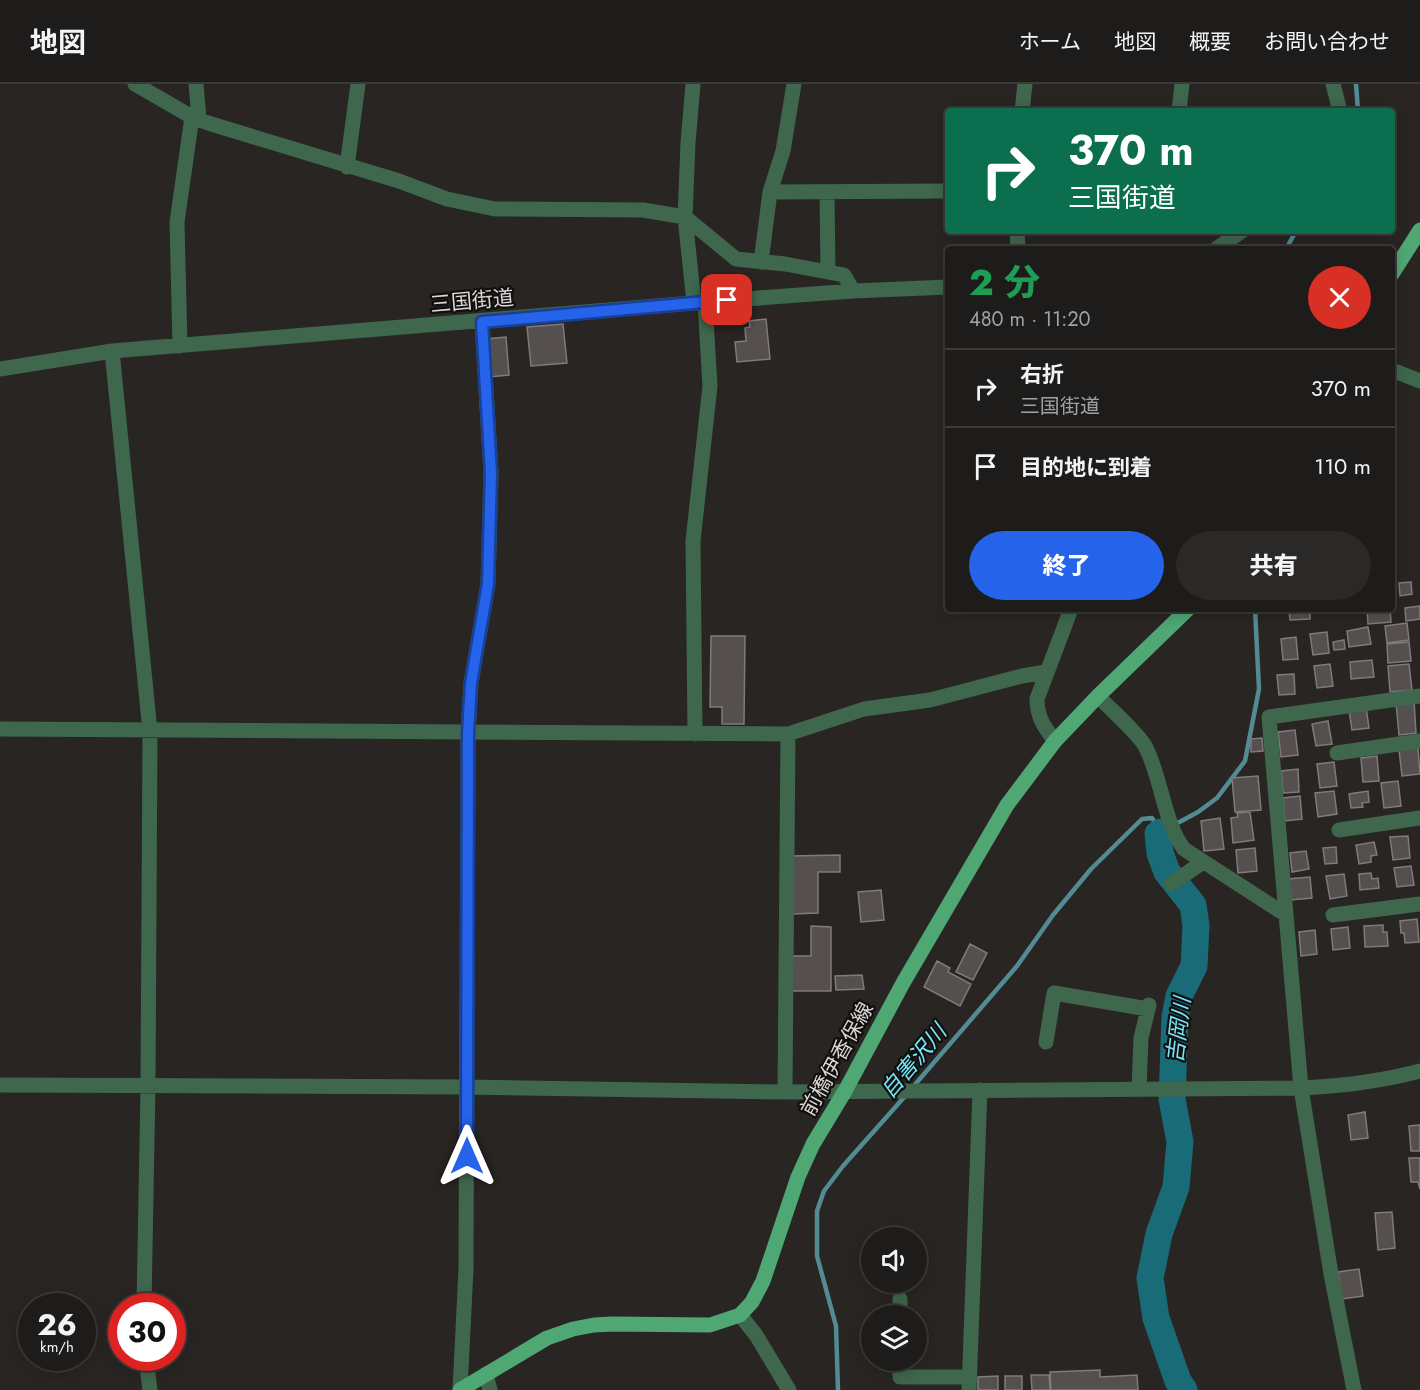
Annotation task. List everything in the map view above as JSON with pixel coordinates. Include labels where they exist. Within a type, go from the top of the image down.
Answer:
[{"type":"main road","points":[[1395,269],[1420,230]]},
{"type":"main road","name":"前橋伊香保線","points":[[740,1316],[752,1302],[764,1281],[798,1177],[813,1144],[1006,805],[1055,741],[1185,612]]},
{"type":"main road","points":[[460,1390],[547,1338],[573,1329],[612,1324],[710,1325],[740,1316]]},
{"type":"street","points":[[135,84],[208,123],[399,181],[447,199],[495,209],[643,210],[685,217],[735,259],[844,275],[853,291]]},
{"type":"street","points":[[180,346],[177,222],[195,117],[196,84]]},
{"type":"street","points":[[347,166],[358,84]]},
{"type":"street","points":[[693,84],[685,217],[700,303],[710,386],[693,541],[695,734]]},
{"type":"street","points":[[761,262],[770,192],[783,151],[794,84]]},
{"type":"street","points":[[1022,108],[1025,84]]},
{"type":"street","points":[[1179,108],[1182,84]]},
{"type":"street","points":[[1333,84],[1339,108]]},
{"type":"street","points":[[770,192],[945,192]]},
{"type":"street","points":[[827,192],[828,272]]},
{"type":"street","points":[[1220,246],[1238,234]]},
{"type":"street","name":"三国街道","points":[[0,369],[112,351],[853,291],[945,287]]},
{"type":"street","points":[[460,1390],[466,1269],[468,733],[471,683],[488,584],[491,473],[482,322]]},
{"type":"street","points":[[112,351],[150,731],[144,1293]]},
{"type":"street","points":[[1395,371],[1420,381]]},
{"type":"street","points":[[1055,741],[1040,721],[1037,699],[1070,612]]},
{"type":"street","points":[[0,729],[788,734],[864,709],[930,700],[1046,672]]},
{"type":"street","points":[[1098,696],[1145,745],[1176,839],[1184,849],[1286,915]]},
{"type":"street","points":[[1353,1390],[1330,1274],[1302,1088],[1269,717],[1420,696]]},
{"type":"street","points":[[785,1092],[788,734]]},
{"type":"street","points":[[1337,753],[1420,741]]},
{"type":"street","points":[[1339,830],[1420,818]]},
{"type":"street","points":[[1171,884],[1203,862]]},
{"type":"street","points":[[1333,915],[1420,904]]},
{"type":"street","points":[[1046,1042],[1054,993],[1149,1007],[1141,1038],[1145,1089]]},
{"type":"street","points":[[0,1084],[785,1092],[1302,1088],[1349,1086],[1420,1071]]},
{"type":"street","points":[[900,1371],[900,1377],[969,1384],[980,1090]]},
{"type":"street","points":[[900,1299],[900,1305]]},
{"type":"street","points":[[740,1316],[756,1335],[789,1390]]},
{"type":"street","points":[[148,1371],[150,1390]]},
{"type":"street","points":[[486,1374],[490,1390]]},
{"type":"building","points":[[766,319],[770,359],[737,362],[735,342],[746,341],[745,328],[750,327],[749,321]]},
{"type":"building","points":[[563,324],[567,363],[531,366],[527,327]]},
{"type":"building","points":[[506,337],[509,375],[489,377],[486,339]]},
{"type":"building","points":[[1411,582],[1412,594],[1400,596],[1399,583]]},
{"type":"building","points":[[1420,606],[1420,619],[1406,621],[1405,608]]},
{"type":"building","points":[[1289,612],[1310,612],[1310,619],[1290,620]]},
{"type":"building","points":[[1367,612],[1390,612],[1391,622],[1368,624]]},
{"type":"building","points":[[1407,623],[1409,640],[1387,643],[1385,626]]},
{"type":"building","points":[[1368,627],[1371,644],[1349,647],[1347,631]]},
{"type":"building","points":[[1327,632],[1329,653],[1313,655],[1310,634]]},
{"type":"building","points":[[711,636],[745,636],[744,724],[722,724],[722,707],[710,707]]},
{"type":"building","points":[[1296,637],[1298,659],[1283,660],[1281,639]]},
{"type":"building","points":[[1344,640],[1345,649],[1334,650],[1333,642]]},
{"type":"building","points":[[1409,642],[1411,661],[1388,663],[1387,644]]},
{"type":"building","points":[[1372,660],[1374,677],[1351,679],[1350,662]]},
{"type":"building","points":[[1330,664],[1333,686],[1317,688],[1314,666]]},
{"type":"building","points":[[1409,664],[1412,690],[1390,692],[1388,666]]},
{"type":"building","points":[[1294,674],[1295,694],[1279,695],[1277,675]]},
{"type":"building","points":[[1414,701],[1416,733],[1399,735],[1396,703]]},
{"type":"building","points":[[1366,707],[1369,728],[1352,730],[1349,710]]},
{"type":"building","points":[[1328,721],[1332,744],[1316,746],[1312,724]]},
{"type":"building","points":[[1295,730],[1298,755],[1281,757],[1278,732]]},
{"type":"building","points":[[1262,738],[1263,751],[1251,752],[1251,739]]},
{"type":"building","points":[[1418,748],[1420,774],[1402,776],[1399,750]]},
{"type":"building","points":[[1377,756],[1379,781],[1363,782],[1361,758]]},
{"type":"building","points":[[1334,762],[1337,786],[1320,788],[1317,764]]},
{"type":"building","points":[[1298,769],[1299,792],[1283,793],[1281,771]]},
{"type":"building","points":[[1258,776],[1261,810],[1235,812],[1232,778]]},
{"type":"building","points":[[1398,781],[1401,806],[1384,808],[1381,783]]},
{"type":"building","points":[[1334,791],[1337,814],[1318,817],[1315,793]]},
{"type":"building","points":[[1368,791],[1369,802],[1362,803],[1363,807],[1351,808],[1349,794]]},
{"type":"building","points":[[1300,796],[1302,819],[1285,821],[1283,798]]},
{"type":"building","points":[[1250,812],[1254,840],[1233,843],[1231,818],[1238,817],[1237,813]]},
{"type":"building","points":[[1220,818],[1224,849],[1204,851],[1201,821]]},
{"type":"building","points":[[1408,836],[1410,858],[1393,860],[1390,837]]},
{"type":"building","points":[[1374,842],[1377,855],[1371,856],[1371,862],[1359,864],[1356,845]]},
{"type":"building","points":[[1336,847],[1337,863],[1325,864],[1323,848]]},
{"type":"building","points":[[1255,848],[1257,871],[1238,873],[1236,850]]},
{"type":"building","points":[[1306,851],[1309,869],[1292,872],[1290,853]]},
{"type":"building","points":[[840,855],[840,872],[818,872],[818,913],[792,914],[790,856]]},
{"type":"building","points":[[1411,866],[1414,885],[1397,887],[1394,868]]},
{"type":"building","points":[[1371,873],[1372,879],[1378,878],[1379,888],[1360,890],[1359,874]]},
{"type":"building","points":[[1344,874],[1347,896],[1330,899],[1326,876]]},
{"type":"building","points":[[1310,877],[1312,898],[1291,900],[1288,879]]},
{"type":"building","points":[[881,890],[884,920],[861,922],[858,892]]},
{"type":"building","points":[[1417,919],[1419,942],[1405,943],[1400,921]]},
{"type":"building","points":[[1383,925],[1383,932],[1387,932],[1388,946],[1365,947],[1364,926]]},
{"type":"building","points":[[811,926],[831,927],[831,991],[789,991],[789,956],[811,956]]},
{"type":"building","points":[[1348,927],[1350,948],[1333,950],[1331,929]]},
{"type":"building","points":[[1315,930],[1317,954],[1301,956],[1299,932]]},
{"type":"building","points":[[970,944],[987,953],[973,980],[956,972]]},
{"type":"building","points":[[937,961],[950,968],[948,972],[971,984],[960,1006],[924,987]]},
{"type":"building","points":[[862,975],[864,989],[836,990],[835,976]]},
{"type":"building","points":[[1365,1112],[1368,1138],[1351,1140],[1348,1115]]},
{"type":"building","points":[[1420,1125],[1420,1151],[1411,1151],[1409,1126]]},
{"type":"building","points":[[1409,1158],[1420,1158],[1420,1189],[1418,1182],[1411,1182]]},
{"type":"building","points":[[1392,1212],[1395,1248],[1378,1250],[1375,1213]]},
{"type":"building","points":[[1359,1269],[1363,1296],[1342,1299],[1338,1272]]},
{"type":"building","points":[[1100,1370],[1100,1377],[1137,1375],[1138,1390],[1051,1390],[1050,1372]]},
{"type":"building","points":[[1031,1375],[1049,1375],[1050,1390],[1032,1390]]},
{"type":"building","points":[[998,1376],[998,1390],[978,1390],[978,1377]]},
{"type":"building","points":[[1005,1376],[1022,1376],[1022,1390],[1005,1390]]},
{"type":"waterway","name":"吉岡川","points":[[1356,84],[1358,108]]},
{"type":"waterway","name":"吉岡川","points":[[1288,246],[1294,234]]},
{"type":"waterway","name":"自害沢川","points":[[912,1088],[1017,966],[1053,915],[1091,869],[1142,819],[1152,818],[1161,832],[1198,812],[1217,798],[1245,761],[1259,689],[1255,612]]},
{"type":"waterway","name":"吉岡川","points":[[1161,832],[1158,834],[1160,853],[1167,872],[1193,905],[1196,926],[1194,966],[1179,996],[1175,1017],[1172,1099],[1180,1142],[1176,1187],[1159,1234],[1150,1278],[1156,1318],[1178,1381],[1184,1390]]},
{"type":"waterway","name":"自害沢川","points":[[838,1390],[836,1326],[817,1256],[817,1211],[824,1191],[843,1166],[907,1094]]},
{"type":"route","points":[[467,1156],[468,733],[471,683],[488,584],[491,473],[482,322],[727,300]]}]
